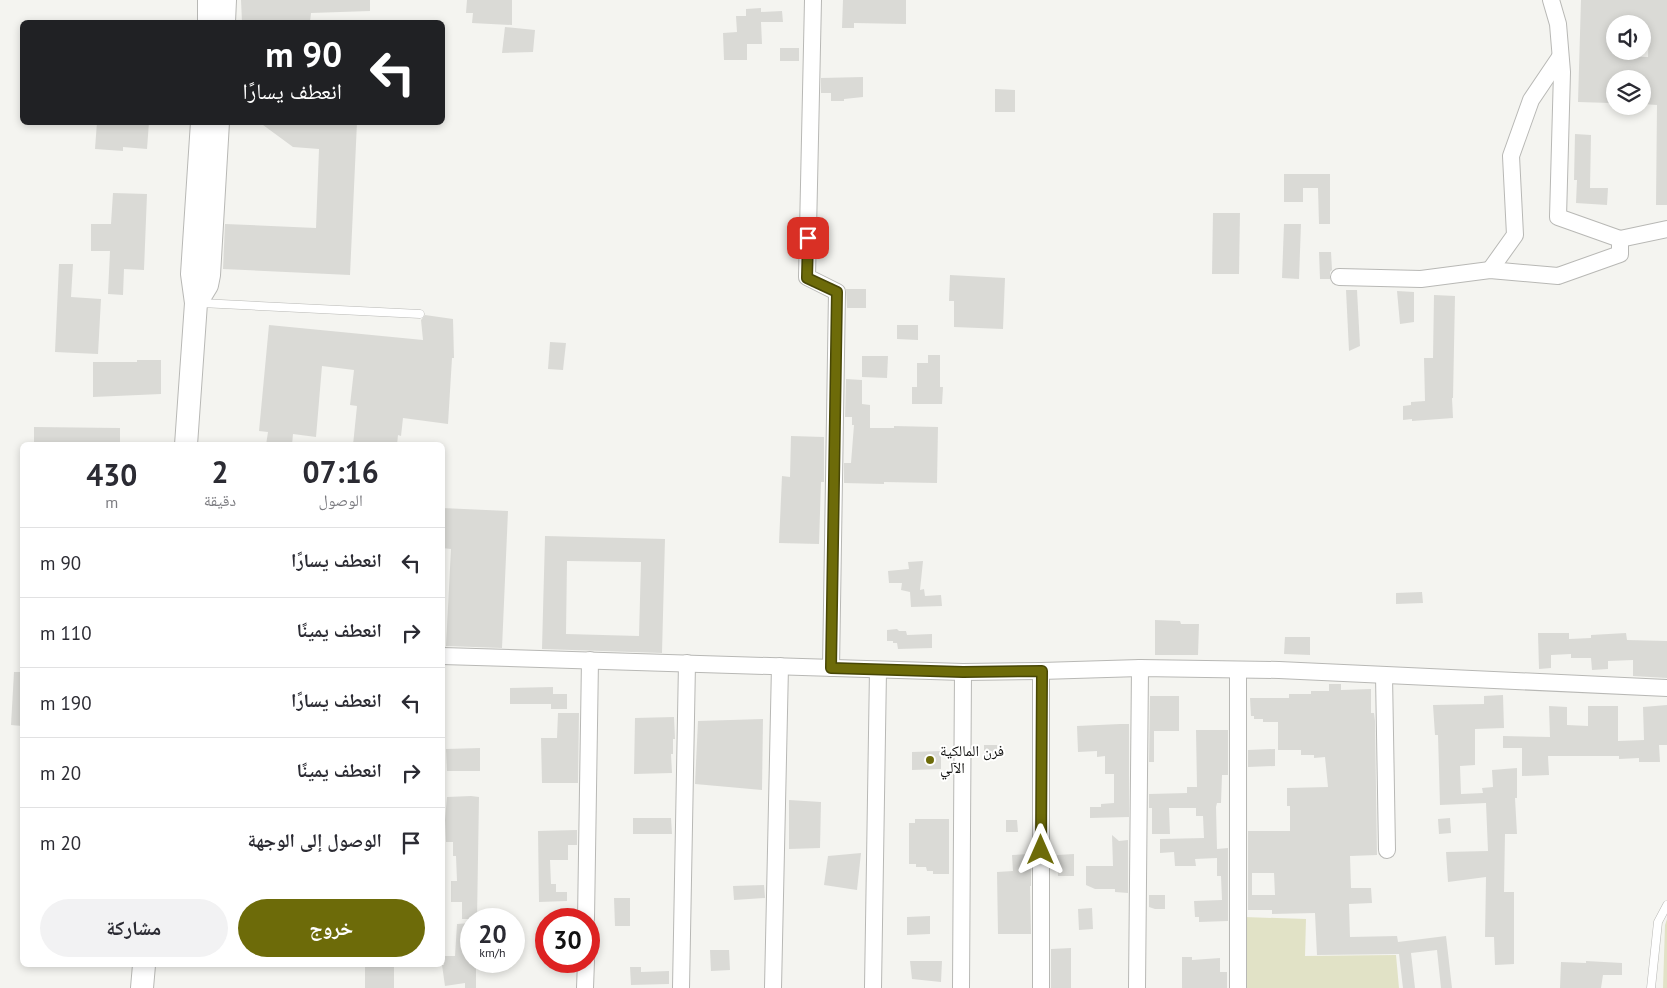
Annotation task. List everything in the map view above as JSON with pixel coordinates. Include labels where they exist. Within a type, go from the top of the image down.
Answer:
[{"type":"main road","points":[[209,0],[209,20]]},
{"type":"main road","points":[[224,20],[225,0]]},
{"type":"main road","points":[[186,442],[196,302],[192,274],[210,127]]},
{"type":"main road","points":[[142,988],[144,967]]},
{"type":"street","points":[[814,0],[807,278],[837,292],[831,668]]},
{"type":"street","points":[[1551,0],[1558,24],[1561,82],[1558,217],[1620,239],[1667,229]]},
{"type":"street","points":[[1490,270],[1515,235],[1511,156],[1531,100],[1560,57]]},
{"type":"street","points":[[1339,277],[1421,279],[1490,270],[1558,276],[1620,254],[1620,239]]},
{"type":"street","points":[[445,656],[963,672],[1140,668],[1238,670],[1667,688]]},
{"type":"street","points":[[586,908],[590,660]]},
{"type":"street","points":[[681,988],[687,663]]},
{"type":"street","points":[[773,988],[780,666]]},
{"type":"street","points":[[1137,988],[1140,668]]},
{"type":"street","points":[[873,988],[878,670]]},
{"type":"street","points":[[1238,670],[1238,988]]},
{"type":"street","points":[[1041,988],[1042,671]]},
{"type":"street","points":[[961,988],[963,672]]},
{"type":"street","points":[[1384,675],[1387,850]]},
{"type":"street","points":[[585,988],[586,973]]},
{"type":"lane","points":[[196,302],[420,314]]},
{"type":"lane","points":[[1651,988],[1658,922],[1667,905]]},
{"type":"green space","points":[[1244,917],[1306,919],[1305,956],[1396,955],[1399,988],[1243,988]]},
{"type":"green space","points":[[1667,919],[1667,988],[1663,988],[1665,925]]},
{"type":"building","points":[[241,0],[370,0],[370,11],[311,13],[310,20],[242,20]]},
{"type":"building","points":[[467,0],[512,0],[512,25],[472,23],[473,13],[466,13]]},
{"type":"building","points":[[843,0],[906,0],[906,24],[854,23],[854,28],[842,28]]},
{"type":"building","points":[[1581,0],[1667,0],[1667,205],[1656,205],[1657,105],[1651,105],[1651,70],[1606,70],[1606,103],[1578,102]]},
{"type":"building","points":[[761,8],[761,12],[782,11],[783,22],[761,22],[762,44],[747,44],[747,60],[724,60],[723,33],[737,32],[736,16],[746,16],[746,9]]},
{"type":"building","points":[[505,27],[535,30],[533,52],[502,53]]},
{"type":"building","points":[[780,48],[799,48],[799,61],[780,61]]},
{"type":"building","points":[[863,77],[863,97],[844,99],[844,101],[831,101],[831,93],[821,93],[821,78]]},
{"type":"building","points":[[995,89],[1015,90],[1015,112],[995,112]]},
{"type":"building","points":[[97,125],[149,125],[147,149],[123,147],[123,151],[95,149]]},
{"type":"building","points":[[263,125],[357,125],[350,275],[223,269],[225,224],[316,228],[319,149],[293,147]]},
{"type":"building","points":[[1575,134],[1591,135],[1590,188],[1608,188],[1607,205],[1576,203],[1577,180],[1574,180]]},
{"type":"building","points":[[1284,174],[1330,174],[1330,224],[1319,224],[1318,188],[1303,188],[1303,202],[1284,202]]},
{"type":"building","points":[[113,193],[147,194],[144,270],[124,269],[123,295],[108,294],[110,251],[91,251],[91,224],[111,224]]},
{"type":"building","points":[[1213,213],[1240,213],[1239,274],[1212,274]]},
{"type":"building","points":[[1284,224],[1301,224],[1299,279],[1282,278]]},
{"type":"building","points":[[1319,252],[1331,252],[1332,270],[1330,272],[1330,279],[1320,279]]},
{"type":"building","points":[[59,264],[73,264],[71,297],[101,299],[98,354],[55,352]]},
{"type":"building","points":[[950,275],[1005,278],[1003,329],[954,327],[954,301],[949,301]]},
{"type":"building","points":[[846,289],[866,289],[866,308],[847,308]]},
{"type":"building","points":[[1346,290],[1357,290],[1360,346],[1349,351]]},
{"type":"building","points":[[1397,291],[1414,292],[1414,322],[1400,324]]},
{"type":"building","points":[[1434,295],[1455,296],[1453,418],[1403,420],[1403,406],[1411,405],[1411,402],[1425,401],[1424,358],[1433,358]]},
{"type":"building","points":[[425,315],[453,319],[454,358],[452,358],[448,424],[403,418],[401,436],[398,435],[397,442],[353,442],[357,406],[350,405],[354,370],[322,366],[316,437],[293,434],[292,442],[266,442],[268,432],[259,431],[269,325],[423,340],[421,320]]},
{"type":"building","points":[[897,325],[918,325],[918,340],[897,339]]},
{"type":"building","points":[[550,342],[566,343],[563,370],[548,369]]},
{"type":"building","points":[[928,355],[940,355],[940,387],[943,387],[942,404],[912,404],[912,387],[917,387],[917,363],[928,363]]},
{"type":"building","points":[[862,356],[888,356],[887,378],[862,377]]},
{"type":"building","points":[[137,360],[161,360],[161,394],[93,397],[93,362],[137,362]]},
{"type":"building","points":[[846,379],[862,380],[862,404],[870,405],[870,428],[894,428],[894,426],[938,427],[937,483],[844,483],[844,463],[851,463],[854,425],[852,425],[852,417],[845,417]]},
{"type":"building","points":[[34,427],[120,428],[120,442],[34,442]]},
{"type":"building","points":[[791,436],[824,437],[824,482],[821,482],[819,544],[779,543],[782,476],[790,477]]},
{"type":"building","points":[[445,508],[508,511],[502,648],[446,646],[451,549],[445,548]]},
{"type":"building","points":[[545,536],[665,539],[662,653],[542,649]],"holes":[[[567,561],[641,562],[639,636],[566,634]]]},
{"type":"building","points":[[923,561],[920,590],[924,589],[925,596],[941,595],[942,606],[911,607],[910,592],[901,590],[902,583],[889,583],[888,571],[909,569],[908,562]]},
{"type":"building","points":[[1422,592],[1423,603],[1396,604],[1396,593]]},
{"type":"building","points":[[1155,620],[1180,621],[1181,624],[1199,624],[1198,655],[1155,655]]},
{"type":"building","points":[[897,629],[899,631],[906,631],[907,635],[932,634],[932,648],[898,649],[897,643],[887,641],[887,630]]},
{"type":"building","points":[[1538,633],[1569,633],[1569,639],[1591,638],[1591,635],[1626,633],[1627,640],[1667,641],[1667,678],[1633,676],[1633,660],[1608,661],[1608,669],[1592,670],[1591,658],[1571,658],[1571,654],[1551,655],[1551,668],[1539,669]]},
{"type":"building","points":[[1285,637],[1310,637],[1310,655],[1284,654]]},
{"type":"building","points":[[14,672],[20,672],[20,726],[11,725]]},
{"type":"building","points":[[1329,684],[1341,684],[1341,690],[1371,689],[1371,713],[1374,713],[1375,721],[1377,855],[1350,856],[1351,888],[1371,888],[1372,903],[1349,904],[1350,937],[1397,936],[1398,942],[1446,936],[1452,988],[1441,988],[1437,950],[1411,953],[1415,988],[1403,988],[1399,954],[1317,955],[1315,913],[1272,914],[1272,910],[1248,910],[1248,831],[1290,831],[1290,806],[1287,806],[1287,788],[1328,787],[1325,757],[1314,758],[1314,755],[1301,755],[1301,750],[1278,750],[1278,722],[1263,722],[1263,719],[1254,719],[1254,716],[1251,716],[1250,698],[1289,698],[1289,694],[1311,694],[1311,691],[1329,691]],"holes":[[[1252,873],[1274,873],[1275,895],[1252,895]]]},
{"type":"building","points":[[553,687],[553,694],[567,694],[567,709],[551,709],[551,704],[510,704],[510,688]]},
{"type":"building","points":[[1503,695],[1504,728],[1475,729],[1475,765],[1460,766],[1461,794],[1483,793],[1482,788],[1493,787],[1492,770],[1517,768],[1517,798],[1515,798],[1517,834],[1505,834],[1504,892],[1514,892],[1514,964],[1495,965],[1494,937],[1485,937],[1486,877],[1448,882],[1446,852],[1488,851],[1486,803],[1440,805],[1438,735],[1435,735],[1433,705],[1484,704],[1484,696]]},
{"type":"building","points":[[1150,696],[1179,696],[1179,731],[1154,731],[1154,762],[1149,762]]},
{"type":"building","points":[[1667,705],[1667,745],[1659,745],[1660,762],[1639,762],[1639,758],[1619,759],[1619,756],[1548,756],[1549,775],[1522,776],[1522,748],[1503,748],[1503,736],[1550,737],[1549,706],[1567,707],[1567,725],[1588,726],[1588,706],[1618,706],[1618,741],[1644,740],[1643,707]]},
{"type":"building","points":[[558,713],[579,713],[578,783],[542,783],[541,738],[557,738]]},
{"type":"building","points":[[674,717],[675,739],[673,739],[673,754],[671,754],[672,773],[634,774],[635,718]]},
{"type":"building","points":[[763,719],[762,790],[695,784],[698,721]]},
{"type":"building","points":[[1129,724],[1129,817],[1090,818],[1090,807],[1101,807],[1101,804],[1114,803],[1114,774],[1105,774],[1105,756],[1097,757],[1097,751],[1078,752],[1077,726]]},
{"type":"building","points":[[1196,730],[1228,730],[1228,775],[1222,775],[1221,803],[1217,803],[1216,807],[1217,849],[1228,848],[1228,921],[1199,922],[1199,917],[1195,917],[1194,901],[1222,900],[1221,876],[1217,876],[1217,858],[1195,859],[1196,866],[1175,866],[1174,852],[1160,853],[1160,839],[1204,838],[1203,816],[1196,816],[1196,808],[1169,808],[1170,834],[1152,834],[1152,808],[1149,808],[1149,794],[1187,793],[1187,787],[1197,787]]},
{"type":"building","points":[[984,745],[997,745],[997,757],[984,757]]},
{"type":"building","points":[[480,748],[480,771],[447,771],[446,749]]},
{"type":"building","points":[[1275,749],[1275,766],[1248,767],[1248,750]]},
{"type":"building","points":[[941,751],[941,769],[912,770],[912,752]]},
{"type":"building","points":[[447,797],[479,797],[477,908],[462,908],[462,902],[451,902],[451,881],[457,881],[456,856],[453,856],[453,842],[446,842]]},
{"type":"building","points":[[789,800],[821,802],[820,848],[789,849]]},
{"type":"building","points":[[633,818],[671,818],[672,834],[633,834]]},
{"type":"building","points":[[1450,818],[1451,833],[1439,834],[1438,819]]},
{"type":"building","points":[[915,819],[949,819],[949,874],[933,874],[933,871],[927,871],[926,867],[916,867],[916,864],[909,864],[909,823],[915,823]]},
{"type":"building","points":[[1006,820],[1017,820],[1018,832],[1006,832]]},
{"type":"building","points":[[577,830],[577,845],[568,845],[568,860],[550,860],[551,884],[556,884],[556,892],[567,892],[567,901],[539,902],[538,831]]},
{"type":"building","points":[[1112,835],[1119,841],[1128,840],[1128,893],[1115,892],[1115,889],[1095,889],[1086,885],[1086,866],[1113,866]]},
{"type":"building","points":[[861,853],[857,890],[824,885],[828,856]]},
{"type":"building","points":[[1031,854],[1031,934],[998,934],[997,872],[1013,871],[1012,855]]},
{"type":"building","points":[[1074,854],[1074,876],[1058,876],[1057,855]]},
{"type":"building","points":[[764,885],[765,898],[734,900],[733,886]]},
{"type":"building","points":[[1149,895],[1165,895],[1165,909],[1149,907]]},
{"type":"building","points":[[614,898],[630,898],[630,926],[615,926]]},
{"type":"building","points":[[1092,908],[1093,929],[1079,930],[1078,909]]},
{"type":"building","points":[[930,916],[930,934],[907,935],[907,917]]},
{"type":"building","points":[[457,924],[460,924],[460,973],[476,973],[476,988],[465,988],[465,983],[445,986],[442,967],[445,967],[445,956],[455,956]]},
{"type":"building","points":[[1071,948],[1071,988],[1051,988],[1051,949]]},
{"type":"building","points":[[710,950],[729,950],[730,970],[711,971]]},
{"type":"building","points":[[1182,957],[1192,957],[1192,960],[1220,958],[1220,972],[1227,972],[1227,988],[1182,988]]},
{"type":"building","points":[[910,961],[942,961],[941,982],[912,979]]},
{"type":"building","points":[[1586,961],[1622,963],[1622,975],[1603,975],[1601,988],[1560,988],[1561,962],[1586,963]]},
{"type":"building","points":[[365,967],[394,967],[394,988],[365,988]]},
{"type":"building","points":[[630,967],[641,967],[641,972],[669,971],[669,984],[631,985]]},
{"type":"place","name":"فرن المالكية الآلي","points":[[930,760]]},
{"type":"route","points":[[808,238],[807,278],[837,292],[831,668],[963,672],[1042,671],[1041,850]]}]
